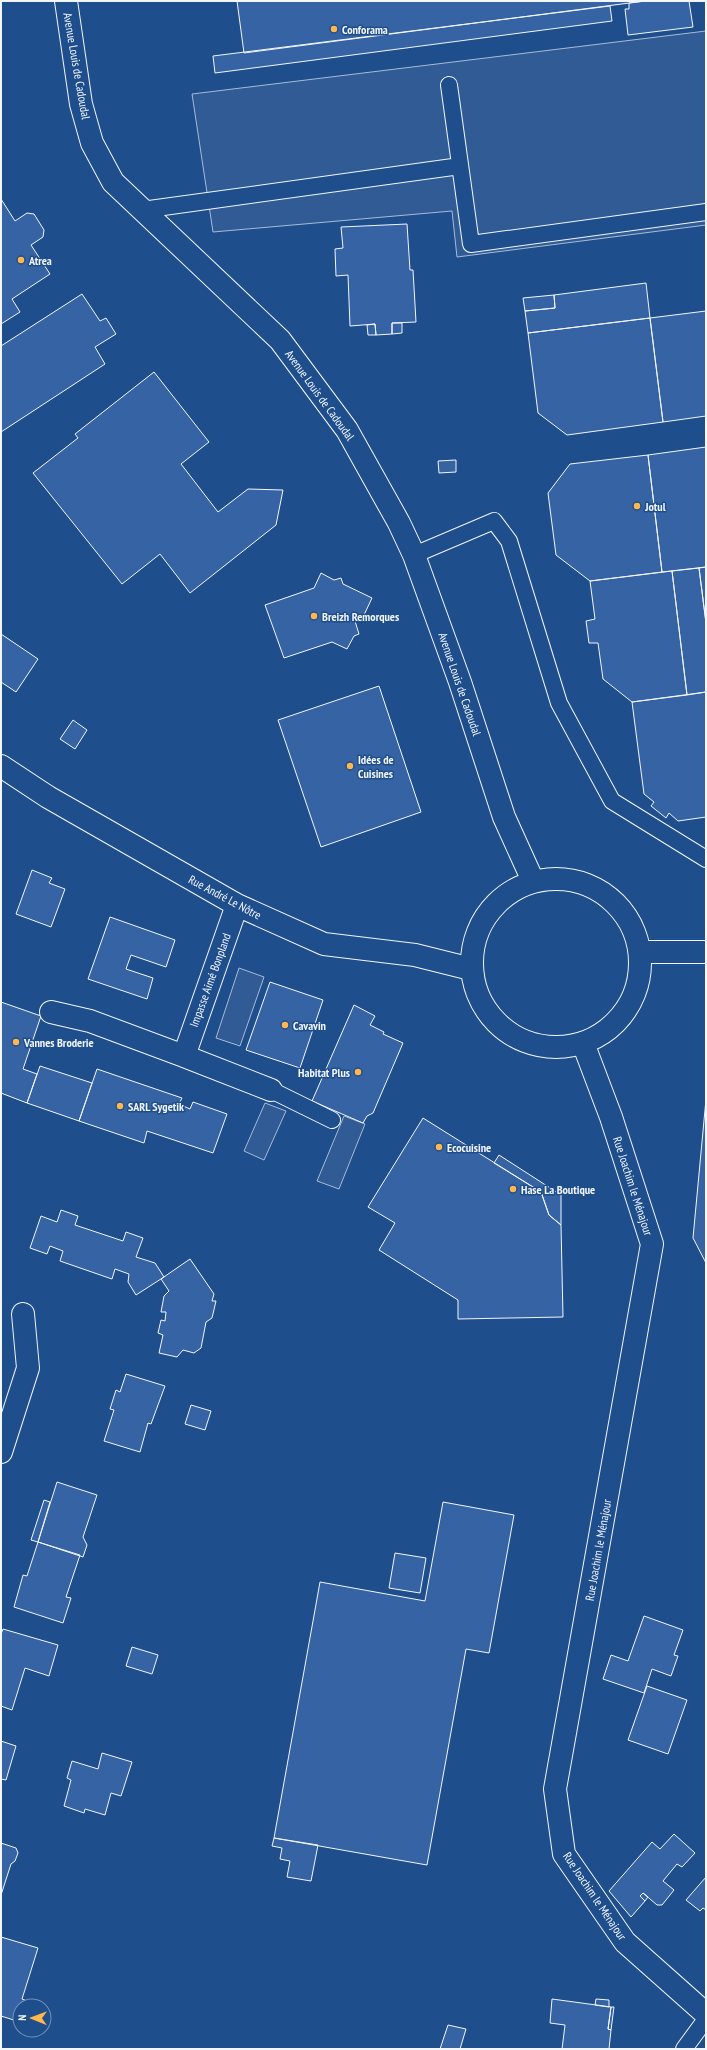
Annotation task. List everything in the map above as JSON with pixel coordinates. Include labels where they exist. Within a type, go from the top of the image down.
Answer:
[{"type":"street","name":"Avenue Louis de Cadoudal","points":[[66,1],[81,104],[92,143],[113,182],[280,340],[348,430],[414,555],[460,682],[504,817],[533,881]]},
{"type":"street","name":"Rue André Le Nôtre","points":[[1,766],[48,797],[237,905],[324,944],[415,955],[472,969]]},
{"type":"street","points":[[562,878],[590,886],[614,902],[632,924],[640,952],[639,981],[628,1007],[609,1029],[584,1043],[558,1048],[533,1045],[509,1034],[490,1016],[477,994],[472,969],[475,940],[487,914],[507,893],[533,881],[562,878]]},
{"type":"street","name":"Impasse Aimé Bonpland","points":[[184,1056],[237,905]]},
{"type":"street","points":[[640,952],[706,952]]},
{"type":"street","points":[[51,1012],[90,1020],[271,1090]]},
{"type":"street","name":"Rue Joachim le Ménajour","points":[[584,1043],[611,1117],[652,1244],[556,1788],[564,1854],[625,1942],[706,2014]]},
{"type":"street","points":[[1,1452],[28,1368],[23,1314]]},
{"type":"lane","points":[[449,85],[471,244],[706,212]]},
{"type":"lane","points":[[142,210],[460,166]]},
{"type":"lane","points":[[414,555],[494,521],[509,541],[560,703],[612,801],[706,859]]},
{"type":"lane","points":[[271,1090],[332,1120]]},
{"type":"lane","points":[[684,2049],[706,2019]]},
{"type":"shaded area","points":[[706,31],[706,225],[457,257],[452,211],[213,232],[192,94]]},
{"type":"shaded area","points":[[239,968],[264,977],[240,1046],[216,1038]]},
{"type":"shaded area","points":[[265,1103],[286,1111],[264,1160],[244,1151]]},
{"type":"shaded area","points":[[344,1116],[365,1124],[339,1189],[317,1181]]},
{"type":"building","name":"Conforama","points":[[237,1],[645,1],[244,53]]},
{"type":"building","points":[[645,1],[689,1],[693,27],[628,35],[625,9],[629,9],[629,3]]},
{"type":"building","points":[[610,6],[612,21],[215,73],[213,56]]},
{"type":"building","name":"Atrea","points":[[1,199],[15,221],[27,213],[34,214],[44,230],[43,237],[31,245],[50,274],[12,299],[20,312],[1,324]]},
{"type":"building","points":[[407,224],[410,270],[413,270],[416,322],[392,323],[392,334],[376,335],[375,324],[350,326],[348,275],[336,276],[335,249],[343,248],[341,227]]},
{"type":"building","points":[[646,283],[650,318],[528,333],[525,311],[555,308],[554,295]]},
{"type":"building","points":[[82,294],[100,321],[106,318],[116,334],[95,347],[105,364],[1,432],[1,346]]},
{"type":"building","points":[[554,295],[555,308],[525,311],[523,298]]},
{"type":"building","points":[[706,311],[706,416],[663,422],[650,318]]},
{"type":"building","points":[[650,318],[663,422],[567,435],[538,413],[528,333]]},
{"type":"building","points":[[392,323],[402,323],[402,333],[392,334]]},
{"type":"building","points":[[375,324],[376,335],[368,335],[367,325]]},
{"type":"building","points":[[154,372],[209,442],[181,464],[218,512],[248,489],[283,490],[276,525],[190,593],[160,554],[122,584],[33,473],[78,438],[75,434]]},
{"type":"building","points":[[706,447],[706,567],[662,572],[648,455]]},
{"type":"building","points":[[648,455],[662,572],[590,581],[556,555],[548,493],[570,464]]},
{"type":"building","points":[[456,460],[456,472],[439,473],[438,461]]},
{"type":"building","points":[[706,567],[706,623],[699,568]]},
{"type":"building","points":[[699,568],[706,623],[706,692],[687,695],[672,571]]},
{"type":"building","points":[[672,571],[687,695],[632,702],[603,679],[598,643],[589,643],[586,621],[595,619],[590,581]]},
{"type":"building","name":"Breizh Remorques","points":[[321,573],[334,580],[341,578],[343,584],[372,598],[364,615],[354,618],[359,634],[354,636],[347,649],[332,642],[284,658],[265,605],[314,588]]},
{"type":"building","points":[[1,634],[38,659],[16,692],[1,682]]},
{"type":"building","name":"Idées de Cuisines","points":[[379,686],[421,812],[321,847],[278,720]]},
{"type":"building","points":[[706,692],[706,817],[678,821],[669,813],[666,818],[651,806],[654,802],[644,794],[632,702]]},
{"type":"building","points":[[73,720],[87,730],[75,749],[60,739]]},
{"type":"building","points":[[32,870],[52,878],[49,883],[65,889],[51,927],[16,914]]},
{"type":"building","points":[[110,917],[175,940],[166,967],[131,955],[126,969],[153,978],[147,999],[88,979]]},
{"type":"building","name":"Cavavin","points":[[270,982],[323,1000],[300,1068],[246,1050]]},
{"type":"building","name":"Vannes Broderie","points":[[1,1002],[41,1016],[23,1069],[37,1074],[27,1103],[1,1093]]},
{"type":"building","name":"Habitat Plus","points":[[354,1005],[375,1016],[370,1025],[384,1032],[383,1034],[403,1043],[373,1113],[367,1116],[363,1123],[312,1101]]},
{"type":"building","points":[[40,1066],[92,1083],[79,1121],[27,1103]]},
{"type":"building","points":[[97,1069],[182,1098],[179,1104],[190,1109],[193,1102],[227,1114],[213,1153],[147,1131],[144,1143],[79,1121]]},
{"type":"building","points":[[706,1099],[706,1263],[693,1238]]},
{"type":"building","points":[[423,1118],[541,1192],[549,1215],[561,1225],[563,1317],[458,1319],[458,1300],[379,1250],[395,1223],[368,1207]]},
{"type":"building","points":[[499,1155],[561,1195],[561,1225],[549,1215],[541,1192],[494,1163]]},
{"type":"building","points":[[61,1210],[78,1216],[75,1225],[123,1241],[126,1232],[143,1238],[136,1257],[155,1263],[164,1277],[136,1295],[128,1282],[129,1274],[115,1269],[112,1279],[60,1261],[63,1251],[50,1246],[47,1254],[30,1248],[41,1216],[57,1222]]},
{"type":"building","points":[[190,1259],[214,1294],[212,1301],[216,1301],[212,1318],[206,1322],[201,1348],[194,1353],[183,1350],[177,1357],[159,1353],[163,1335],[158,1333],[161,1320],[165,1321],[166,1312],[161,1312],[164,1296],[169,1291],[161,1279]]},
{"type":"building","points":[[126,1374],[165,1386],[151,1424],[148,1423],[140,1452],[104,1441],[114,1410],[110,1409],[116,1390],[120,1392]]},
{"type":"building","points":[[191,1405],[211,1411],[205,1430],[185,1424]]},
{"type":"building","points":[[57,1482],[97,1495],[83,1537],[87,1545],[83,1557],[38,1542]]},
{"type":"building","points":[[44,1500],[50,1502],[38,1542],[31,1540]]},
{"type":"building","points":[[443,1502],[514,1515],[489,1653],[466,1649],[427,1865],[274,1838],[320,1582],[425,1601]]},
{"type":"building","points":[[38,1542],[80,1555],[66,1597],[71,1598],[63,1623],[14,1607],[23,1575],[27,1576]]},
{"type":"building","points":[[395,1553],[426,1558],[420,1593],[389,1588]]},
{"type":"building","points":[[644,1616],[683,1630],[674,1655],[678,1656],[671,1676],[652,1669],[644,1693],[603,1679],[611,1655],[628,1661]]},
{"type":"building","points":[[3,1629],[58,1645],[49,1676],[25,1668],[12,1710],[1,1706],[1,1634]]},
{"type":"building","points":[[132,1647],[158,1655],[152,1674],[126,1666]]},
{"type":"building","points":[[647,1686],[687,1700],[668,1754],[628,1740]]},
{"type":"building","points":[[1,1741],[16,1746],[6,1780],[1,1779]]},
{"type":"building","points":[[102,1753],[132,1762],[121,1796],[111,1793],[105,1815],[85,1809],[84,1813],[64,1806],[71,1780],[67,1778],[72,1761],[98,1769]]},
{"type":"building","points":[[674,1834],[695,1853],[682,1867],[677,1864],[663,1881],[674,1890],[662,1905],[657,1905],[643,1893],[640,1896],[645,1901],[631,1917],[609,1891],[652,1842],[660,1849]]},
{"type":"building","points":[[274,1838],[318,1845],[311,1881],[287,1877],[290,1861],[280,1859],[282,1848],[272,1846]]},
{"type":"building","points":[[1,1843],[16,1848],[18,1853],[15,1861],[11,1864],[1,1895]]},
{"type":"building","points":[[706,1877],[706,1910],[703,1908],[700,1911],[686,1900]]},
{"type":"building","points":[[643,1893],[648,1897],[645,1901],[640,1896]]},
{"type":"building","points":[[1,1937],[38,1948],[22,1998],[12,1998],[12,2019],[1,2016]]},
{"type":"building","points":[[552,1999],[611,2007],[608,2029],[611,2030],[609,2049],[562,2049],[565,2025],[550,2023]]},
{"type":"building","points":[[596,1999],[609,2000],[609,2007],[595,2005]]},
{"type":"building","points":[[611,2007],[614,2007],[611,2030],[608,2029]]},
{"type":"building","points":[[448,2025],[466,2029],[460,2049],[440,2049]]},
{"type":"place","name":"Conforama","points":[[334,29]]},
{"type":"place","name":"Atrea","points":[[21,260]]},
{"type":"place","name":"Jotul","points":[[637,506]]},
{"type":"place","name":"Breizh Remorques","points":[[314,616]]},
{"type":"place","name":"Idées de Cuisines","points":[[350,766]]},
{"type":"place","name":"Cavavin","points":[[285,1025]]},
{"type":"place","name":"Vannes Broderie","points":[[16,1042]]},
{"type":"place","name":"Habitat Plus","points":[[358,1072]]},
{"type":"place","name":"SARL Sygetik","points":[[120,1106]]},
{"type":"place","name":"Ecocuisine","points":[[439,1147]]},
{"type":"place","name":"Hase La Boutique","points":[[513,1189]]}]
